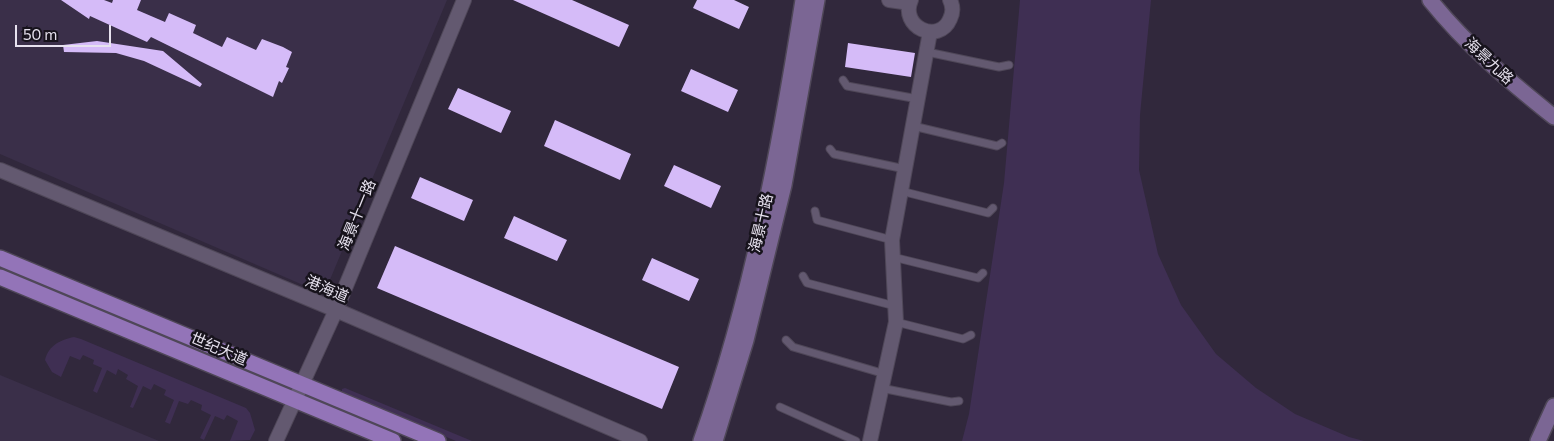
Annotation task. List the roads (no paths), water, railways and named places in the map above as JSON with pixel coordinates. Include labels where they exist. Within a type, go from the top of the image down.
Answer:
[{"type":"main road","name":"世纪大道","points":[[0,258],[438,441]]},
{"type":"main road","name":"世纪大道","points":[[0,277],[393,441]]},
{"type":"street","name":"海景十一路","points":[[276,441],[336,310],[464,0]]},
{"type":"street","name":"海景十路","points":[[701,441],[735,330],[758,236],[789,87],[803,0]]},
{"type":"street","name":"海景十路","points":[[716,441],[746,340],[784,185],[817,0]]},
{"type":"street","points":[[889,0],[911,1],[910,16],[913,22],[930,32],[943,28],[948,23],[952,10],[950,0]]},
{"type":"street","name":"海景九路","points":[[1430,0],[1447,21],[1490,64],[1554,117]]},
{"type":"street","name":"海景九路","points":[[1438,0],[1484,51],[1554,110]]},
{"type":"street","points":[[870,441],[896,322],[892,240],[930,32]]},
{"type":"street","name":"港海道","points":[[0,170],[336,310],[640,441]]},
{"type":"street","points":[[1538,441],[1554,406]]},
{"type":"lane","points":[[926,52],[999,67],[1009,65]]},
{"type":"lane","points":[[843,80],[847,86],[918,99]]},
{"type":"lane","points":[[913,126],[998,146],[1002,143]]},
{"type":"lane","points":[[830,149],[834,154],[905,169]]},
{"type":"lane","points":[[901,191],[988,213],[993,208]]},
{"type":"lane","points":[[815,211],[817,220],[892,240]]},
{"type":"lane","points":[[893,257],[978,278],[983,273]]},
{"type":"lane","points":[[803,276],[806,283],[895,306]]},
{"type":"lane","points":[[896,322],[963,339],[971,335]]},
{"type":"lane","points":[[786,340],[793,347],[884,374]]},
{"type":"lane","points":[[881,388],[950,402],[959,401]]},
{"type":"lane","points":[[780,407],[856,441]]}]
